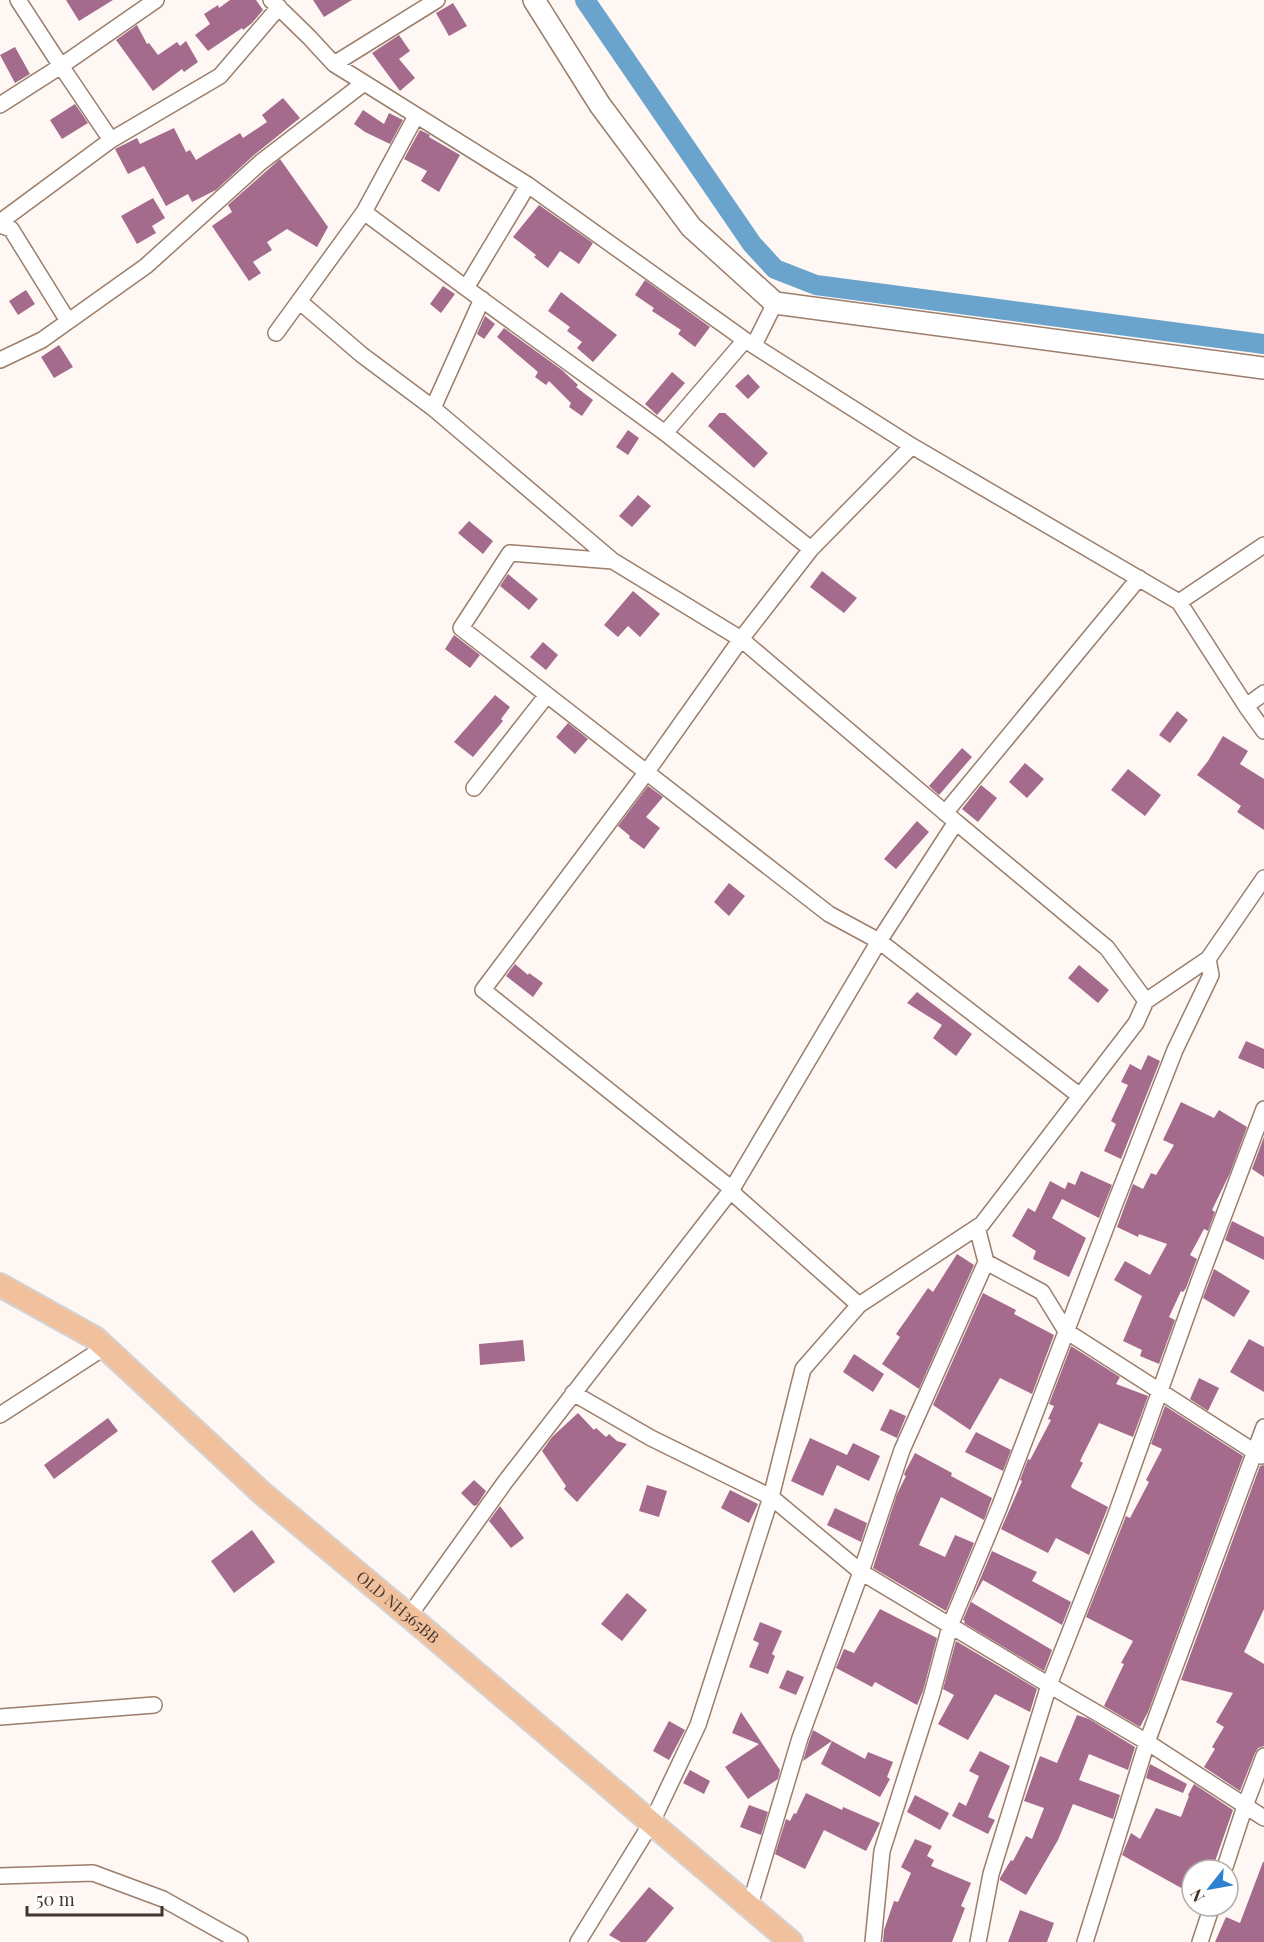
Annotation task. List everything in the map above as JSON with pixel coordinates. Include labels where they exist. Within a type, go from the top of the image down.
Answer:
[{"type":"main road","name":"OLD NH365BB","points":[[0,1285],[95,1338],[263,1494],[410,1616],[791,1942]]},
{"type":"street","points":[[18,0],[111,140]]},
{"type":"street","points":[[0,105],[156,0]]},
{"type":"street","points":[[334,64],[437,0]]},
{"type":"street","points":[[534,0],[600,105],[691,227],[775,303],[1264,368]]},
{"type":"street","points":[[68,321],[11,229],[0,224],[111,140],[220,76],[275,4],[334,64],[528,185],[750,342],[912,446],[1179,602],[1264,731]]},
{"type":"street","points":[[0,360],[42,340],[147,266],[261,162],[364,83]]},
{"type":"street","points":[[276,333],[364,212],[416,116]]},
{"type":"street","points":[[466,288],[528,185]]},
{"type":"street","points":[[364,212],[664,433],[811,549]]},
{"type":"street","points":[[433,408],[482,299]]},
{"type":"street","points":[[299,301],[362,355],[433,408],[613,561],[741,639],[1107,948],[1146,1002]]},
{"type":"street","points":[[664,433],[750,342],[775,303]]},
{"type":"street","points":[[860,1305],[736,1196],[732,1189],[483,990],[646,772],[741,639],[811,549],[912,446]]},
{"type":"street","points":[[1179,602],[1264,545]]},
{"type":"street","points":[[613,561],[510,553],[461,628],[829,914],[879,941],[1080,1096]]},
{"type":"street","points":[[410,1616],[505,1482],[732,1189],[951,817],[1139,578]]},
{"type":"street","points":[[1246,706],[1264,693]]},
{"type":"street","points":[[474,788],[547,695]]},
{"type":"street","points":[[578,1942],[652,1822],[698,1725],[771,1497],[803,1369],[860,1305],[982,1224],[1136,1023],[1146,1002],[1208,958],[1264,878]]},
{"type":"street","points":[[873,1942],[882,1851],[932,1694],[950,1626],[999,1508],[1175,1050],[1211,975],[1208,958]]},
{"type":"street","points":[[978,1942],[991,1874],[1049,1685],[1115,1517],[1199,1281],[1264,1109]]},
{"type":"street","points":[[750,1905],[800,1738],[861,1572],[902,1450],[986,1262],[977,1227]]},
{"type":"street","points":[[986,1262],[1042,1292],[1066,1330],[1260,1454]]},
{"type":"street","points":[[0,1414],[105,1347]]},
{"type":"street","points":[[573,1393],[651,1438],[771,1497],[861,1572],[1147,1742],[1264,1818]]},
{"type":"street","points":[[1085,1942],[1147,1742],[1260,1454],[1264,1427]]},
{"type":"street","points":[[0,1717],[154,1705]]},
{"type":"street","points":[[1228,1858],[1264,1756]]},
{"type":"street","points":[[0,1876],[93,1873],[163,1899],[240,1942]]},
{"type":"street","points":[[1200,1942],[1208,1918]]},
{"type":"building","points":[[66,0],[113,0],[79,21]]},
{"type":"building","points":[[230,0],[256,0],[263,10],[243,30],[242,28],[208,51],[195,35],[210,24],[204,14],[218,5],[219,8]]},
{"type":"building","points":[[313,0],[352,0],[324,17]]},
{"type":"building","points":[[453,3],[467,26],[449,36],[436,13]]},
{"type":"building","points":[[137,25],[147,44],[149,43],[158,55],[177,42],[180,46],[186,41],[198,62],[184,72],[182,69],[153,91],[116,40]]},
{"type":"building","points":[[399,35],[410,51],[399,59],[415,78],[400,91],[372,53]]},
{"type":"building","points":[[15,47],[30,74],[15,83],[0,55]]},
{"type":"building","points":[[283,98],[300,118],[254,155],[216,190],[192,202],[188,194],[166,206],[144,166],[128,174],[115,149],[137,138],[140,144],[174,128],[186,152],[190,150],[196,160],[240,133],[243,138],[267,122],[262,115]]},
{"type":"building","points":[[75,104],[88,123],[62,139],[50,120]]},
{"type":"building","points":[[363,110],[384,124],[389,113],[403,120],[390,144],[354,124]]},
{"type":"building","points":[[420,130],[460,155],[439,192],[421,181],[427,171],[404,159]]},
{"type":"building","points":[[280,159],[328,227],[317,247],[287,229],[267,242],[272,250],[253,262],[261,273],[249,281],[212,226],[232,212],[228,205]]},
{"type":"building","points":[[153,198],[165,218],[152,226],[156,233],[137,244],[121,216]]},
{"type":"building","points":[[539,205],[593,243],[579,264],[560,251],[548,268],[513,237]]},
{"type":"building","points":[[645,280],[710,327],[695,347],[678,334],[681,330],[652,311],[654,308],[635,295]]},
{"type":"building","points":[[443,286],[455,294],[441,313],[430,304]]},
{"type":"building","points":[[26,290],[35,304],[18,315],[9,301]]},
{"type":"building","points":[[561,292],[617,335],[593,362],[577,348],[582,342],[567,331],[570,327],[548,311]]},
{"type":"building","points":[[485,316],[495,324],[484,339],[477,334]]},
{"type":"building","points":[[504,328],[562,370],[578,385],[576,387],[593,400],[582,416],[569,407],[571,403],[549,381],[546,385],[535,377],[538,372],[497,337]]},
{"type":"building","points":[[59,345],[73,367],[54,378],[41,357]]},
{"type":"building","points":[[672,372],[685,383],[657,415],[645,404]]},
{"type":"building","points":[[748,374],[760,387],[748,399],[735,386]]},
{"type":"building","points":[[719,413],[725,413],[768,453],[754,468],[708,426]]},
{"type":"building","points":[[628,430],[639,438],[628,455],[616,447]]},
{"type":"building","points":[[638,495],[651,506],[632,527],[619,516]]},
{"type":"building","points":[[469,521],[493,541],[483,554],[458,533]]},
{"type":"building","points":[[822,571],[857,598],[844,613],[810,587]]},
{"type":"building","points":[[508,574],[538,599],[529,610],[500,586]]},
{"type":"building","points":[[633,591],[660,614],[640,637],[628,626],[618,637],[604,625]]},
{"type":"building","points":[[454,635],[480,655],[470,668],[445,649]]},
{"type":"building","points":[[543,642],[558,655],[546,670],[530,657]]},
{"type":"building","points":[[495,695],[510,707],[501,719],[503,721],[473,757],[454,742]]},
{"type":"building","points":[[1177,711],[1188,720],[1170,743],[1159,735]]},
{"type":"building","points":[[568,723],[588,739],[575,754],[556,737]]},
{"type":"building","points":[[1223,736],[1248,751],[1240,764],[1264,779],[1264,830],[1237,812],[1241,806],[1197,775]]},
{"type":"building","points":[[962,748],[972,757],[939,795],[929,786]]},
{"type":"building","points":[[1025,763],[1044,779],[1027,798],[1009,782]]},
{"type":"building","points":[[1128,769],[1161,795],[1145,816],[1111,790]]},
{"type":"building","points":[[981,785],[997,798],[978,822],[962,809]]},
{"type":"building","points":[[648,786],[663,797],[646,817],[660,828],[644,849],[618,826]]},
{"type":"building","points":[[917,821],[929,832],[896,869],[884,859]]},
{"type":"building","points":[[729,883],[745,896],[729,916],[714,902]]},
{"type":"building","points":[[515,964],[528,975],[529,973],[543,983],[533,997],[506,976]]},
{"type":"building","points":[[1079,965],[1109,990],[1098,1003],[1068,978]]},
{"type":"building","points":[[917,992],[972,1034],[956,1056],[933,1038],[942,1025],[907,1003]]},
{"type":"building","points":[[1246,1041],[1264,1049],[1264,1069],[1238,1058]]},
{"type":"building","points":[[1148,1055],[1160,1061],[1121,1159],[1104,1151],[1116,1124],[1111,1121],[1128,1085],[1121,1082],[1130,1064],[1141,1070]]},
{"type":"building","points":[[1181,1102],[1214,1118],[1219,1110],[1247,1127],[1230,1173],[1212,1210],[1215,1212],[1208,1231],[1204,1229],[1190,1255],[1197,1259],[1186,1288],[1183,1292],[1181,1291],[1169,1317],[1175,1320],[1159,1364],[1140,1356],[1142,1350],[1123,1341],[1142,1296],[1114,1280],[1125,1261],[1150,1275],[1167,1244],[1139,1234],[1138,1237],[1117,1227],[1133,1184],[1143,1189],[1151,1173],[1156,1175],[1174,1145],[1163,1140]]},
{"type":"building","points":[[1264,1137],[1264,1177],[1252,1169]]},
{"type":"building","points":[[1081,1171],[1112,1185],[1099,1218],[1062,1199],[1052,1218],[1086,1238],[1069,1277],[1033,1259],[1036,1251],[1012,1236],[1028,1208],[1035,1212],[1050,1181],[1065,1189],[1068,1182],[1075,1185]]},
{"type":"building","points":[[1232,1221],[1264,1237],[1264,1260],[1225,1240]]},
{"type":"building","points":[[957,1254],[974,1265],[919,1389],[882,1364],[900,1337],[896,1334],[928,1288],[933,1292]]},
{"type":"building","points":[[1214,1269],[1250,1291],[1234,1317],[1203,1298]]},
{"type":"building","points":[[983,1293],[1016,1310],[1014,1314],[1054,1335],[1032,1394],[1000,1378],[970,1430],[933,1405]]},
{"type":"building","points":[[1249,1339],[1264,1347],[1264,1392],[1230,1372]]},
{"type":"building","points":[[523,1340],[525,1361],[480,1365],[479,1344]]},
{"type":"building","points":[[1071,1346],[1120,1377],[1116,1384],[1148,1396],[1133,1437],[1099,1423],[1080,1461],[1083,1463],[1072,1488],[1108,1507],[1089,1555],[1056,1538],[1048,1553],[1001,1529],[1022,1481],[1020,1480],[1028,1459],[1030,1460],[1051,1420],[1048,1419],[1054,1406],[1049,1404]]},
{"type":"building","points":[[854,1354],[884,1374],[873,1392],[843,1372]]},
{"type":"building","points":[[1199,1378],[1219,1388],[1208,1411],[1190,1399]]},
{"type":"building","points":[[1165,1406],[1243,1456],[1148,1712],[1140,1727],[1104,1706],[1124,1664],[1121,1663],[1133,1641],[1086,1617],[1126,1516],[1130,1518],[1149,1482],[1146,1480],[1162,1449],[1151,1444]]},
{"type":"building","points":[[890,1409],[906,1416],[897,1438],[880,1430]]},
{"type":"building","points":[[578,1413],[594,1430],[596,1428],[606,1437],[609,1434],[617,1441],[627,1444],[577,1502],[564,1489],[566,1486],[542,1451],[552,1437]]},
{"type":"building","points":[[108,1418],[118,1431],[54,1479],[44,1465]]},
{"type":"building","points":[[976,1432],[1011,1450],[1003,1471],[965,1452]]},
{"type":"building","points":[[810,1438],[847,1455],[853,1443],[880,1456],[869,1481],[837,1465],[823,1496],[791,1481]]},
{"type":"building","points":[[915,1453],[992,1498],[984,1520],[941,1497],[919,1545],[945,1557],[955,1535],[974,1543],[946,1611],[873,1568],[897,1494],[906,1476],[905,1472]]},
{"type":"building","points":[[1264,1465],[1264,1609],[1244,1652],[1264,1664],[1264,1746],[1258,1748],[1255,1753],[1240,1791],[1204,1767],[1224,1727],[1216,1722],[1233,1693],[1181,1680],[1260,1466]]},
{"type":"building","points":[[474,1480],[486,1491],[474,1506],[461,1493]]},
{"type":"building","points":[[647,1485],[667,1491],[659,1517],[639,1511]]},
{"type":"building","points":[[730,1490],[758,1504],[749,1523],[721,1508]]},
{"type":"building","points":[[500,1506],[524,1538],[511,1548],[489,1521]]},
{"type":"building","points":[[835,1508],[867,1523],[861,1542],[827,1525]]},
{"type":"building","points":[[252,1530],[275,1562],[234,1593],[211,1561]]},
{"type":"building","points":[[992,1551],[1037,1572],[1032,1581],[1071,1602],[1062,1625],[983,1580],[971,1602],[1052,1650],[1044,1671],[964,1623],[963,1620]]},
{"type":"building","points":[[627,1593],[647,1610],[622,1641],[601,1624]]},
{"type":"building","points":[[880,1609],[937,1638],[917,1705],[875,1682],[872,1687],[836,1668],[844,1649],[854,1653]]},
{"type":"building","points":[[760,1622],[782,1631],[772,1654],[775,1656],[768,1674],[749,1667],[759,1643],[753,1640]]},
{"type":"building","points":[[956,1641],[1037,1689],[1030,1712],[995,1694],[968,1740],[938,1724],[954,1695],[943,1689]]},
{"type":"building","points":[[787,1670],[804,1677],[796,1695],[779,1688]]},
{"type":"building","points":[[741,1712],[780,1770],[778,1779],[748,1799],[725,1767],[759,1744],[732,1733]]},
{"type":"building","points":[[1077,1715],[1089,1719],[1135,1747],[1128,1770],[1089,1754],[1079,1780],[1120,1795],[1113,1819],[1073,1804],[1058,1840],[1026,1895],[1000,1878],[1011,1860],[1013,1861],[1026,1836],[1032,1839],[1044,1808],[1024,1801],[1040,1756],[1057,1763]]},
{"type":"building","points":[[669,1721],[685,1730],[669,1760],[653,1751]]},
{"type":"building","points":[[813,1730],[832,1741],[803,1761],[809,1741]]},
{"type":"building","points":[[832,1741],[865,1759],[868,1752],[893,1762],[887,1777],[890,1779],[880,1797],[821,1764]]},
{"type":"building","points":[[980,1751],[1010,1766],[988,1817],[995,1820],[988,1834],[952,1816],[959,1802],[966,1806],[979,1776],[969,1771]]},
{"type":"building","points":[[1150,1764],[1187,1784],[1183,1793],[1146,1778]]},
{"type":"building","points":[[690,1770],[710,1781],[704,1794],[683,1783]]},
{"type":"building","points":[[1194,1784],[1233,1810],[1216,1858],[1180,1858],[1180,1887],[1122,1855],[1131,1833],[1140,1839],[1156,1808],[1181,1817]]},
{"type":"building","points":[[806,1793],[842,1810],[843,1807],[880,1823],[866,1851],[824,1830],[805,1869],[775,1854],[786,1819],[790,1821],[794,1813],[796,1814]]},
{"type":"building","points":[[915,1795],[949,1813],[940,1830],[907,1812]]},
{"type":"building","points":[[749,1805],[768,1812],[761,1835],[740,1827]]},
{"type":"building","points":[[915,1839],[932,1846],[927,1856],[934,1860],[931,1866],[971,1883],[961,1906],[965,1908],[952,1942],[883,1942],[884,1930],[894,1901],[898,1902],[911,1873],[901,1867]]},
{"type":"building","points":[[1264,1862],[1264,1942],[1215,1942],[1226,1918],[1240,1923]]},
{"type":"building","points":[[649,1887],[674,1908],[646,1942],[621,1942],[609,1935]]},
{"type":"building","points":[[1020,1910],[1054,1923],[1047,1942],[1008,1942]]},
{"type":"waterway","points":[[585,0],[752,244],[775,269],[816,285],[1264,344]]}]
